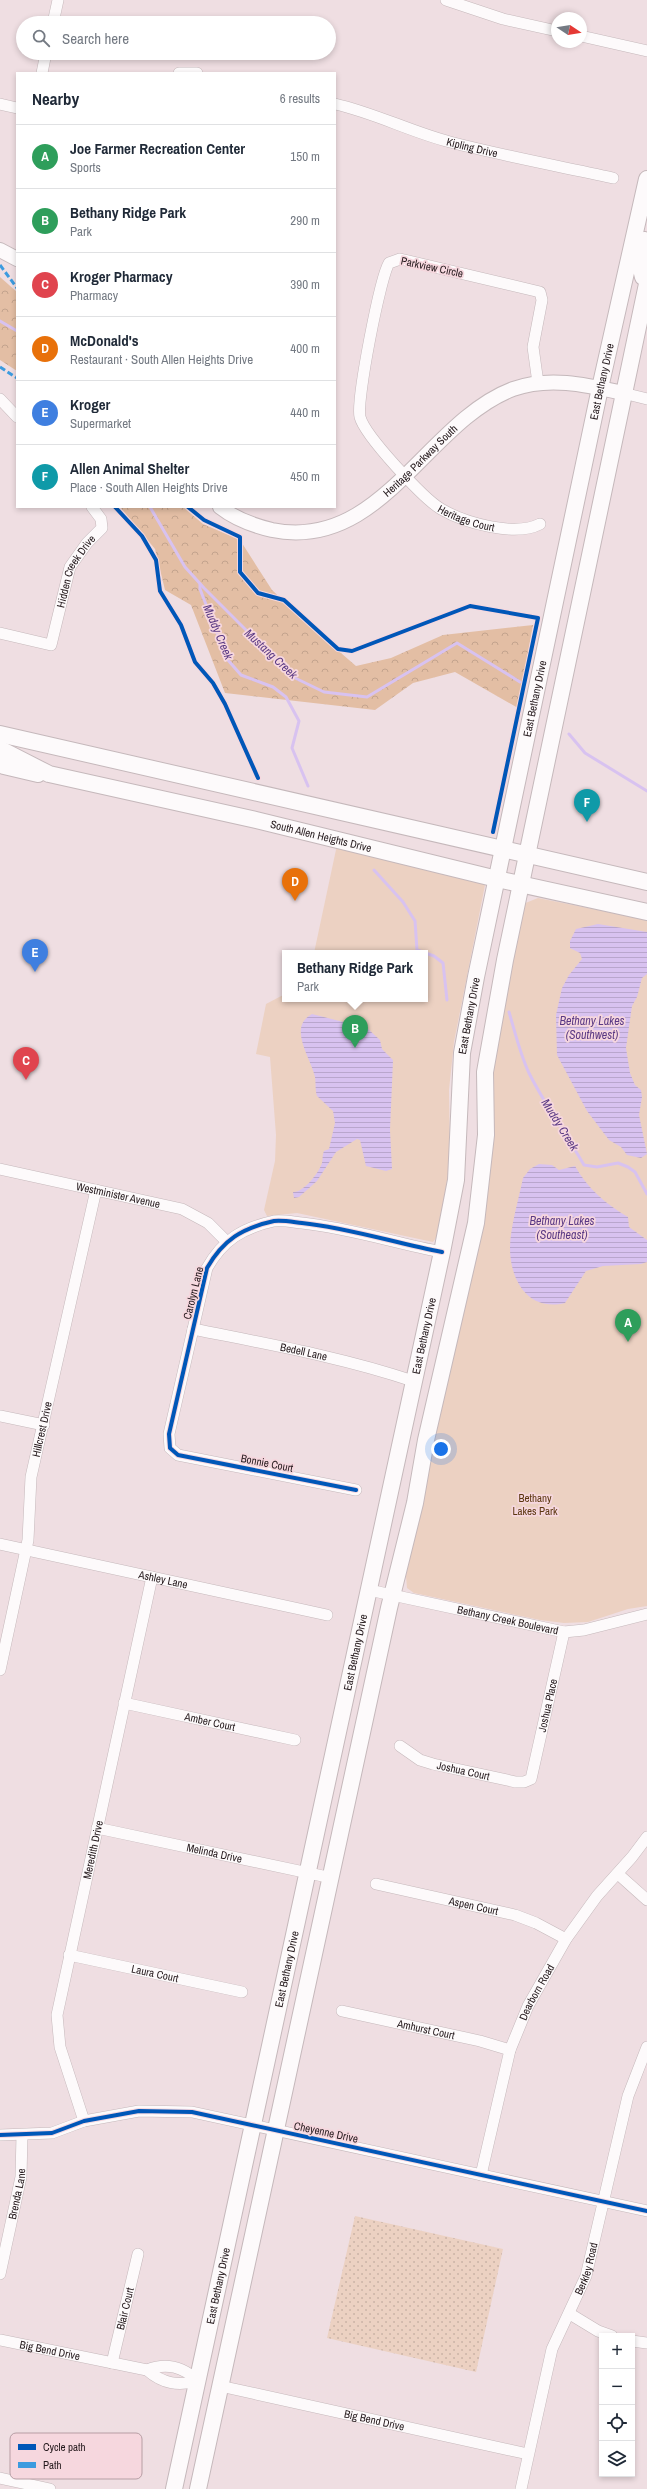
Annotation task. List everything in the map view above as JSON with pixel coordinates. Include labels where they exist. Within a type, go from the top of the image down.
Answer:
[{"type":"main road","points":[[647,180],[647,185]]},
{"type":"main road","name":"East Bethany Drive","points":[[174,2489],[442,1252],[456,1180],[462,1053],[502,850],[600,388],[647,180]]},
{"type":"main road","points":[[647,223],[640,265],[641,274],[647,279]]},
{"type":"main road","points":[[198,2489],[332,1878],[392,1596],[415,1503],[426,1440],[439,1389],[476,1223],[486,1135],[485,1072],[521,884],[647,284]]},
{"type":"main road","points":[[0,734],[399,824],[502,850],[647,882]]},
{"type":"main road","points":[[1,754],[17,745],[68,754],[87,753]]},
{"type":"main road","name":"South Allen Heights Drive","points":[[1,754],[49,774],[256,820],[497,879],[647,912]]},
{"type":"main road","points":[[256,820],[262,794]]},
{"type":"main road","points":[[413,1381],[439,1389]]},
{"type":"main road","points":[[198,2381],[220,2386]]},
{"type":"street","points":[[55,16],[58,0]]},
{"type":"street","points":[[446,0],[502,19],[551,30]]},
{"type":"street","points":[[587,37],[647,50]]},
{"type":"street","points":[[42,72],[45,60]]},
{"type":"street","points":[[0,104],[16,108]]},
{"type":"street","name":"Kipling Drive","points":[[336,104],[365,111],[399,127],[450,142],[613,178]]},
{"type":"street","points":[[0,250],[16,258]]},
{"type":"street","name":"Parkview Circle","points":[[405,476],[370,437],[360,415],[358,401],[387,268],[393,261],[400,259],[540,292],[542,300],[533,347],[538,383]]},
{"type":"street","name":"Heritage Parkway South","points":[[222,508],[235,517],[264,528],[281,532],[313,531],[334,525],[372,506],[483,404],[514,389],[538,383],[578,383],[623,393]]},
{"type":"street","points":[[623,393],[647,399]]},
{"type":"street","points":[[0,399],[16,416]]},
{"type":"street","name":"Heritage Court","points":[[405,476],[440,509],[466,521],[501,528],[530,529],[540,524]]},
{"type":"street","name":"Hidden Creek Drive","points":[[0,633],[51,645],[70,567],[87,543],[102,528],[101,519],[93,508]]},
{"type":"street","name":"Westminister Avenue","points":[[0,1169],[182,1209],[208,1223],[226,1241]]},
{"type":"street","name":"Hillcrest Drive","points":[[0,1670],[26,1549],[31,1510],[31,1477],[96,1190]]},
{"type":"street","name":"Carolyn Lane","points":[[174,1453],[168,1445],[169,1434],[207,1268],[216,1253],[226,1241],[238,1234],[276,1221],[342,1229],[442,1252]]},
{"type":"street","name":"Bedell Lane","points":[[193,1329],[312,1353],[376,1368],[413,1381]]},
{"type":"street","points":[[0,1416],[44,1425]]},
{"type":"street","name":"Bonnie Court","points":[[174,1453],[356,1490]]},
{"type":"street","name":"Ashley Lane","points":[[0,1544],[327,1615]]},
{"type":"street","name":"Meredith Drive","points":[[84,2121],[64,2061],[58,2030],[59,1999],[152,1577]]},
{"type":"street","name":"Bethany Creek Boulevard","points":[[369,1590],[564,1632],[584,1630],[647,1614]]},
{"type":"street","name":"Joshua Place","points":[[531,1779],[564,1632]]},
{"type":"street","name":"Amber Court","points":[[124,1702],[295,1740]]},
{"type":"street","name":"Joshua Court","points":[[400,1746],[420,1760],[433,1764],[516,1782],[524,1782],[531,1779]]},
{"type":"street","name":"Melinda Drive","points":[[97,1828],[332,1878]]},
{"type":"street","name":"Dearborn Road","points":[[481,2175],[510,2050],[528,2006],[566,1939],[597,1896],[618,1874],[647,1837]]},
{"type":"street","points":[[618,1874],[647,1900]]},
{"type":"street","name":"Aspen Court","points":[[376,1884],[515,1915],[536,1923],[566,1939]]},
{"type":"street","name":"Laura Court","points":[[69,1955],[242,1992]]},
{"type":"street","name":"Amhurst Court","points":[[342,2011],[480,2041],[510,2050]]},
{"type":"street","name":"Berkley Road","points":[[521,2489],[552,2349],[570,2314],[586,2276],[628,2096],[647,2047]]},
{"type":"street","name":"Cheyenne Drive","points":[[0,2135],[52,2133],[84,2121],[151,2110],[192,2112],[647,2211]]},
{"type":"street","name":"Brenda Lane","points":[[0,2274],[21,2177],[22,2135]]},
{"type":"street","name":"Blair Court","points":[[112,2363],[138,2254]]},
{"type":"street","points":[[570,2314],[604,2333]]},
{"type":"street","name":"Big Bend Drive","points":[[0,2340],[147,2370],[157,2379],[182,2385],[198,2381]]},
{"type":"street","points":[[635,2342],[647,2344]]},
{"type":"street","name":"Big Bend Drive","points":[[147,2370],[160,2364],[186,2370],[198,2381]]},
{"type":"street","name":"Big Bend Drive","points":[[220,2386],[528,2454]]},
{"type":"street","points":[[0,2478],[50,2489]]},
{"type":"green space","points":[[0,277],[16,291],[16,370],[0,360]]},
{"type":"green space","points":[[121,508],[184,508],[203,524],[240,540],[272,590],[312,628],[356,666],[391,658],[443,635],[533,625],[518,708],[455,672],[413,683],[375,710],[225,693],[191,605],[165,590],[155,549]]},
{"type":"green space","points":[[337,845],[480,881],[485,885],[454,1042],[449,1090],[450,1160],[439,1234],[433,1242],[297,1213],[267,1216],[264,1210],[275,1161],[276,1135],[270,1057],[256,1054],[266,1004],[282,996],[282,1002],[428,1002],[428,950],[315,950]]},
{"type":"green space","name":"Bethany Lakes Park","points":[[538,898],[647,920],[647,1606],[628,1609],[588,1622],[564,1623],[540,1620],[414,1593],[407,1588],[406,1576],[485,1204],[490,1174],[493,1061],[523,904]]},
{"type":"green space","points":[[355,2216],[503,2249],[476,2372],[327,2338]]},
{"type":"water","name":"Bethany Lakes (Southwest)","points":[[598,924],[647,932],[647,974],[642,978],[637,997],[632,1006],[626,1048],[630,1073],[635,1085],[641,1090],[642,1097],[639,1115],[647,1154],[641,1158],[627,1155],[621,1147],[609,1140],[587,1111],[557,1055],[556,1015],[562,988],[569,975],[582,959],[580,953],[570,948],[570,941],[576,929]]},
{"type":"water","points":[[312,1014],[367,1028],[380,1040],[382,1049],[393,1060],[390,1130],[392,1169],[386,1171],[366,1166],[360,1140],[357,1139],[336,1152],[317,1181],[299,1197],[294,1198],[293,1192],[306,1186],[320,1167],[324,1151],[329,1149],[335,1123],[333,1111],[317,1096],[313,1069],[301,1035],[301,1027],[305,1020]]},
{"type":"water","name":"Bethany Lakes (Southeast)","points":[[539,1164],[552,1165],[559,1170],[575,1166],[585,1182],[605,1201],[628,1217],[629,1227],[647,1240],[647,1262],[641,1264],[603,1266],[586,1271],[565,1303],[552,1305],[541,1303],[531,1298],[518,1282],[513,1271],[510,1240],[523,1178],[530,1169]]},
{"type":"waterway","name":"Mustang Creek","points":[[0,321],[16,330]]},
{"type":"waterway","name":"Mustang Creek","points":[[151,508],[185,567],[204,588],[293,677],[324,692],[367,697],[457,643],[520,682]]},
{"type":"waterway","name":"Muddy Creek","points":[[200,584],[200,589],[227,659],[241,675],[273,687],[286,697],[299,721],[292,748],[308,786]]},
{"type":"waterway","name":"Mustang Creek","points":[[569,734],[585,753],[647,791]]},
{"type":"waterway","name":"Muddy Creek","points":[[374,870],[403,902],[415,921],[417,950]]},
{"type":"waterway","name":"Muddy Creek","points":[[428,954],[434,956],[443,963],[447,1000]]},
{"type":"waterway","name":"Muddy Creek","points":[[509,1012],[520,1051],[529,1073],[584,1165],[597,1167],[618,1163],[628,1167],[635,1172],[647,1194]]},
{"type":"marked path","points":[[0,265],[16,287]]},
{"type":"marked path","points":[[0,367],[16,377]]},
{"type":"cycle path","points":[[116,508],[142,536],[156,560],[160,591],[181,625],[195,662],[213,683],[225,704],[258,778]]},
{"type":"cycle path","points":[[189,508],[204,520],[240,537],[240,572],[258,593],[284,600],[338,649],[352,651],[470,606],[538,618],[493,832]]},
{"type":"cycle path","points":[[356,1490],[178,1455],[170,1448],[169,1434],[207,1268],[213,1258],[234,1237],[252,1227],[274,1221],[337,1228],[442,1252]]},
{"type":"cycle path","points":[[0,2135],[52,2133],[84,2121],[139,2111],[192,2112],[647,2211]]},
{"type":"place","name":"Allen Animal Shelter","points":[[587,822]]},
{"type":"place","name":"McDonald's","points":[[295,901]]},
{"type":"place","name":"Kroger","points":[[35,972]]},
{"type":"place","name":"Bethany Ridge Park","points":[[355,1048]]},
{"type":"place","name":"Kroger Pharmacy","points":[[26,1080]]},
{"type":"place","name":"Joe Farmer Recreation Center","points":[[628,1342]]}]
